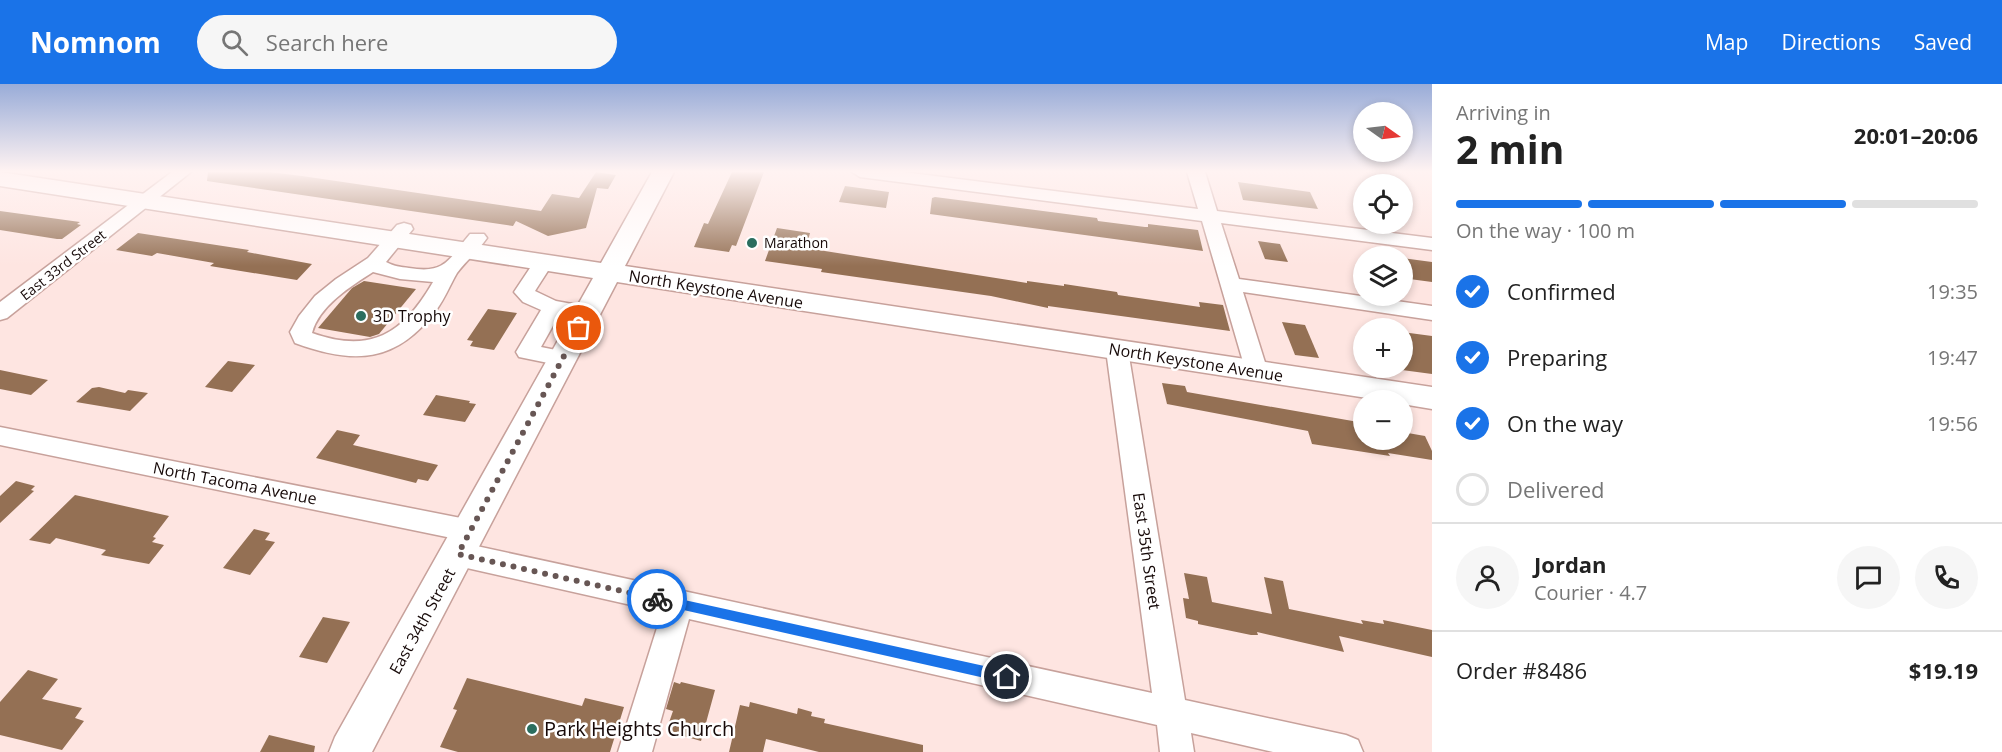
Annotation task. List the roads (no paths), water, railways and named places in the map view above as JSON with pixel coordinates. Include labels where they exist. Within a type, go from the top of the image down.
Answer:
[{"type":"main road","name":"North Keystone Avenue","points":[[154,203],[471,245],[543,262],[609,273],[1432,398]]},
{"type":"main road","name":"East 34th Street","points":[[350,752],[646,203]]},
{"type":"street","name":"East 33rd Street","points":[[0,313],[143,203]]},
{"type":"street","points":[[1107,203],[1432,244]]},
{"type":"street","points":[[1205,203],[1257,372]]},
{"type":"street","points":[[400,235],[375,262],[354,274],[316,310],[304,325],[301,332],[303,338],[360,350],[376,348],[393,340],[422,313],[440,290],[448,272],[471,245]]},
{"type":"street","points":[[375,262],[378,267],[386,271],[430,278],[439,277],[448,272]]},
{"type":"street","points":[[543,262],[524,292],[533,301],[553,308],[587,313]]},
{"type":"street","points":[[1229,284],[1432,313]]},
{"type":"street","points":[[553,308],[527,352],[563,358]]},
{"type":"street","name":"East 35th Street","points":[[1117,350],[1177,752]]},
{"type":"street","name":"North Tacoma Avenue","points":[[0,436],[464,542],[679,604],[1346,752]]},
{"type":"street","points":[[635,752],[679,604]]},
{"type":"place","name":"Marathon","points":[[752,243]]},
{"type":"place","name":"3D Trophy","points":[[361,316]]},
{"type":"place","name":"Park Heights Church","points":[[532,729]]}]
